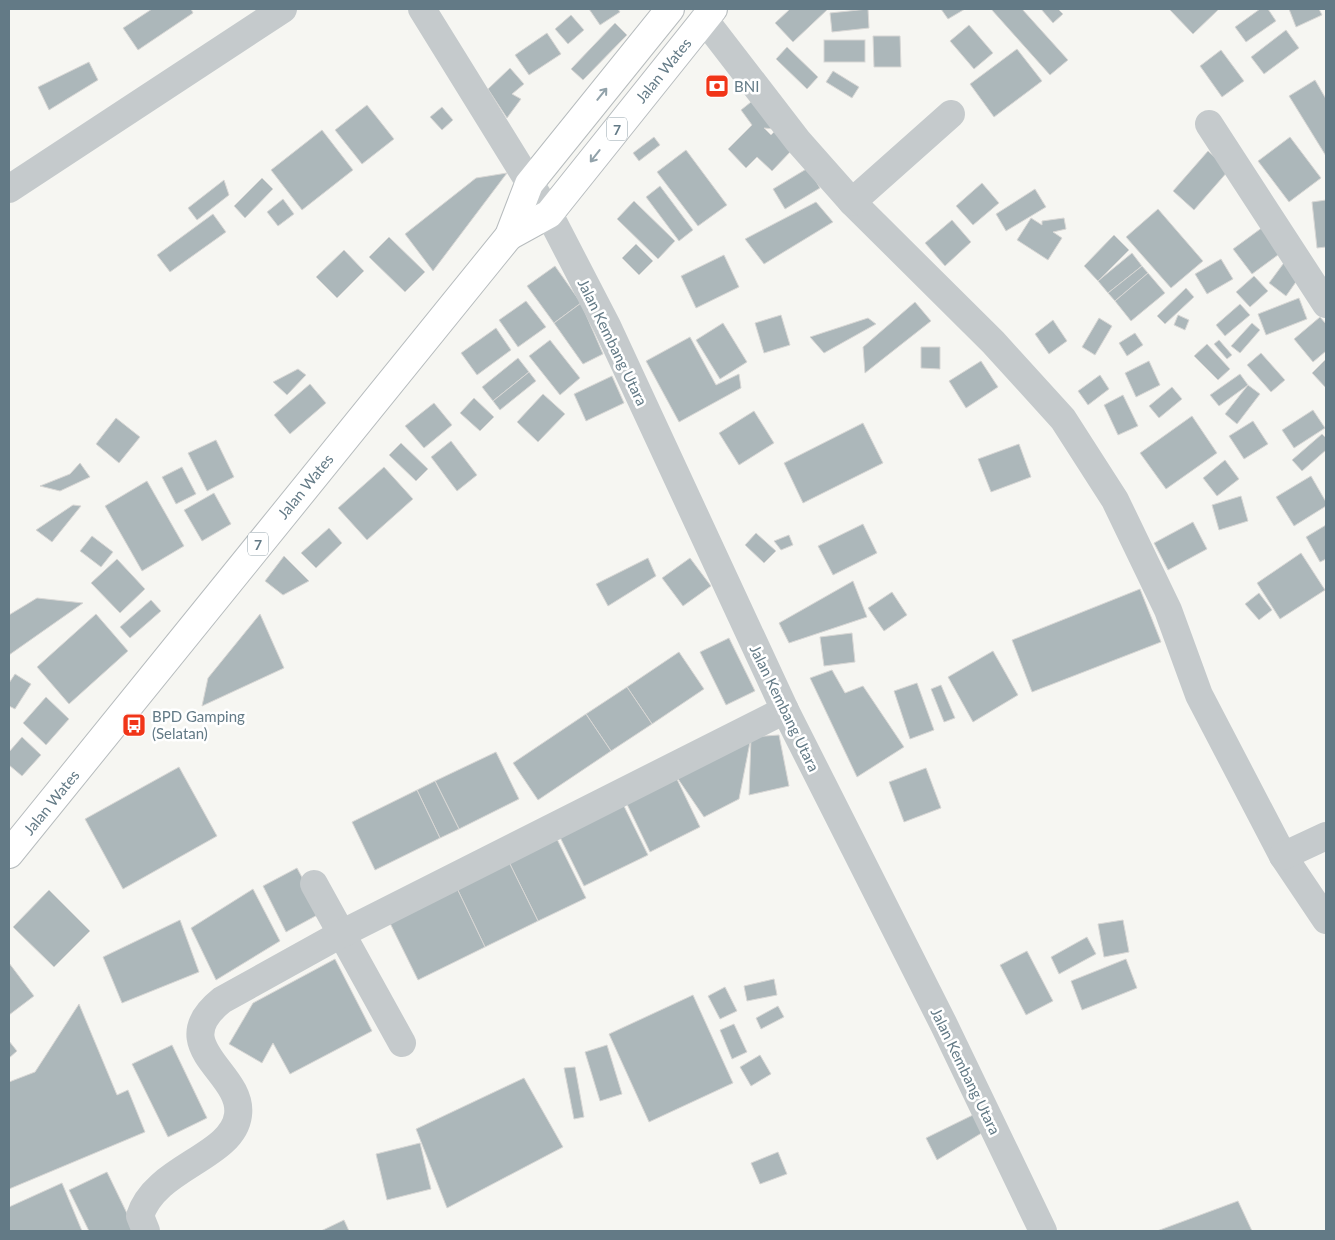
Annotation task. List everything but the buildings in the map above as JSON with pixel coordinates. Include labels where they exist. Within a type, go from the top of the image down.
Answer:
[{"type":"highway","name":"Jalan Wates","points":[[9,854],[509,236],[530,184],[670,9]]},
{"type":"highway","name":"Jalan Wates","points":[[509,236],[549,214],[709,14]]},
{"type":"street","points":[[9,189],[283,9]]},
{"type":"street","name":"Jalan Kembang Utara","points":[[422,9],[549,214],[607,326],[785,710],[944,1025],[1044,1231]]},
{"type":"street","points":[[709,14],[798,140],[852,202],[993,342],[1063,419],[1115,500],[1168,610],[1199,695],[1283,856],[1326,920]]},
{"type":"street","points":[[852,202],[951,114]]},
{"type":"street","points":[[1209,124],[1326,304]]},
{"type":"street","points":[[146,1231],[140,1216],[152,1194],[163,1182],[229,1136],[239,1114],[237,1099],[205,1049],[200,1036],[203,1021],[212,1008],[222,1000],[342,934],[785,710]]},
{"type":"street","points":[[1283,856],[1326,836]]},
{"type":"street","points":[[314,884],[402,1043]]},
{"type":"place","name":"BNI","points":[[717,86]]},
{"type":"place","name":"BPD Gamping (Selatan)","points":[[134,725]]}]
